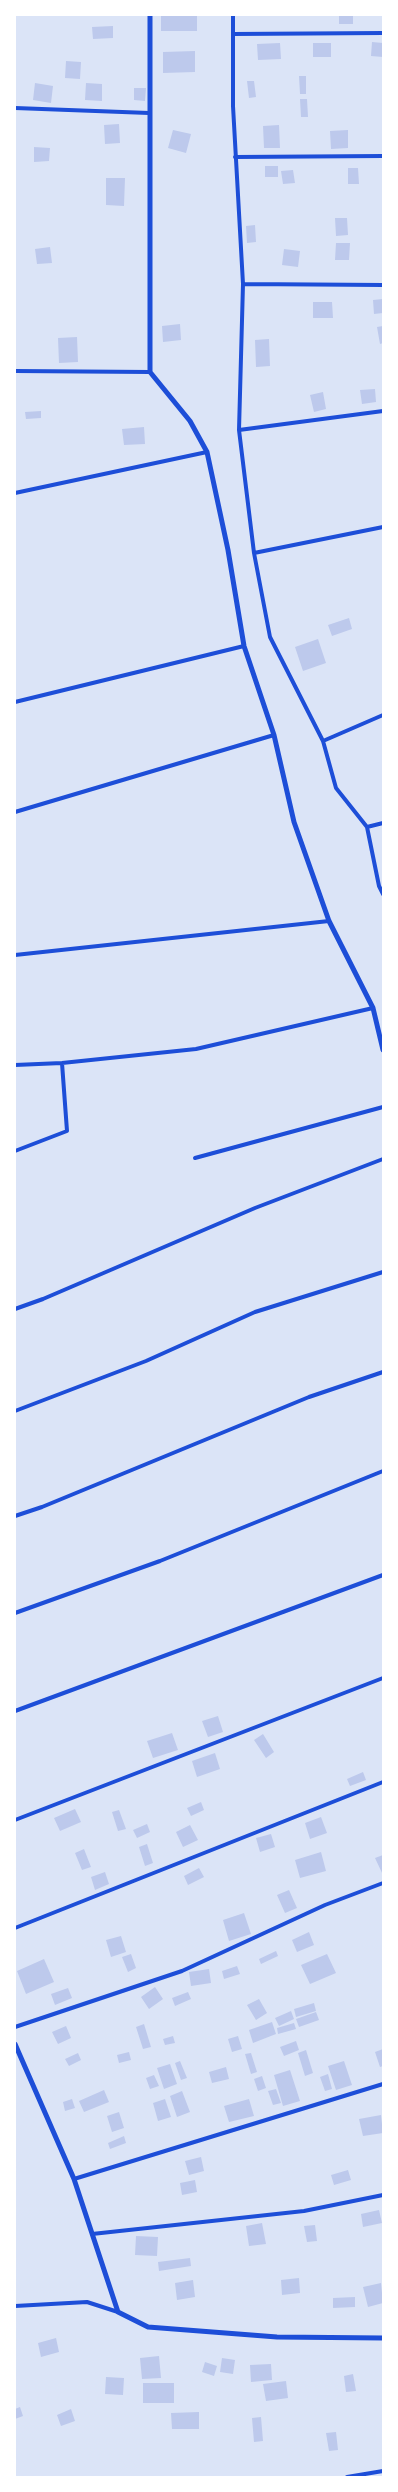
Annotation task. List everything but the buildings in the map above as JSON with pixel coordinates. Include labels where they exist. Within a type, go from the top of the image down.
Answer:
[{"type":"street","points":[[150,15],[150,372],[190,422],[207,452],[228,550],[244,646],[274,735],[294,822],[329,921],[373,1008],[383,1050]]},
{"type":"street","points":[[15,2044],[74,2179],[118,2312],[148,2327],[277,2337],[383,2338]]},
{"type":"lane","points":[[233,15],[235,157],[243,284],[239,430],[254,553],[270,637],[323,741],[336,788],[367,827],[379,886],[383,894]]},
{"type":"lane","points":[[233,34],[383,33]]},
{"type":"lane","points":[[15,108],[149,113]]},
{"type":"lane","points":[[235,157],[383,156]]},
{"type":"lane","points":[[243,284],[383,285]]},
{"type":"lane","points":[[15,370],[150,372]]},
{"type":"lane","points":[[239,430],[383,411]]},
{"type":"lane","points":[[15,493],[207,452]]},
{"type":"lane","points":[[254,553],[383,526]]},
{"type":"lane","points":[[15,702],[244,646]]},
{"type":"lane","points":[[323,741],[383,715]]},
{"type":"lane","points":[[15,812],[274,735]]},
{"type":"lane","points":[[367,827],[383,823]]},
{"type":"lane","points":[[15,955],[329,921]]},
{"type":"lane","points":[[15,1065],[62,1063],[196,1049],[373,1008]]},
{"type":"lane","points":[[15,1151],[67,1130],[62,1063]]},
{"type":"lane","points":[[195,1158],[383,1108]]},
{"type":"lane","points":[[15,1308],[43,1299],[255,1208],[383,1159]]},
{"type":"lane","points":[[15,1410],[146,1361],[255,1312],[383,1272]]},
{"type":"lane","points":[[15,1516],[42,1507],[309,1397],[383,1372]]},
{"type":"lane","points":[[15,1613],[160,1561],[383,1471]]},
{"type":"lane","points":[[15,1711],[383,1575]]},
{"type":"lane","points":[[15,1820],[383,1678]]},
{"type":"lane","points":[[15,1928],[383,1782]]},
{"type":"lane","points":[[15,2027],[182,1971],[325,1905],[383,1883]]},
{"type":"lane","points":[[74,2179],[383,2084]]},
{"type":"lane","points":[[92,2234],[304,2211],[383,2195]]},
{"type":"lane","points":[[15,2306],[87,2302],[118,2312]]},
{"type":"lane","points":[[347,2477],[383,2472]]},
{"type":"shaded area","points":[[15,15],[383,15],[383,2477],[15,2477]]}]
